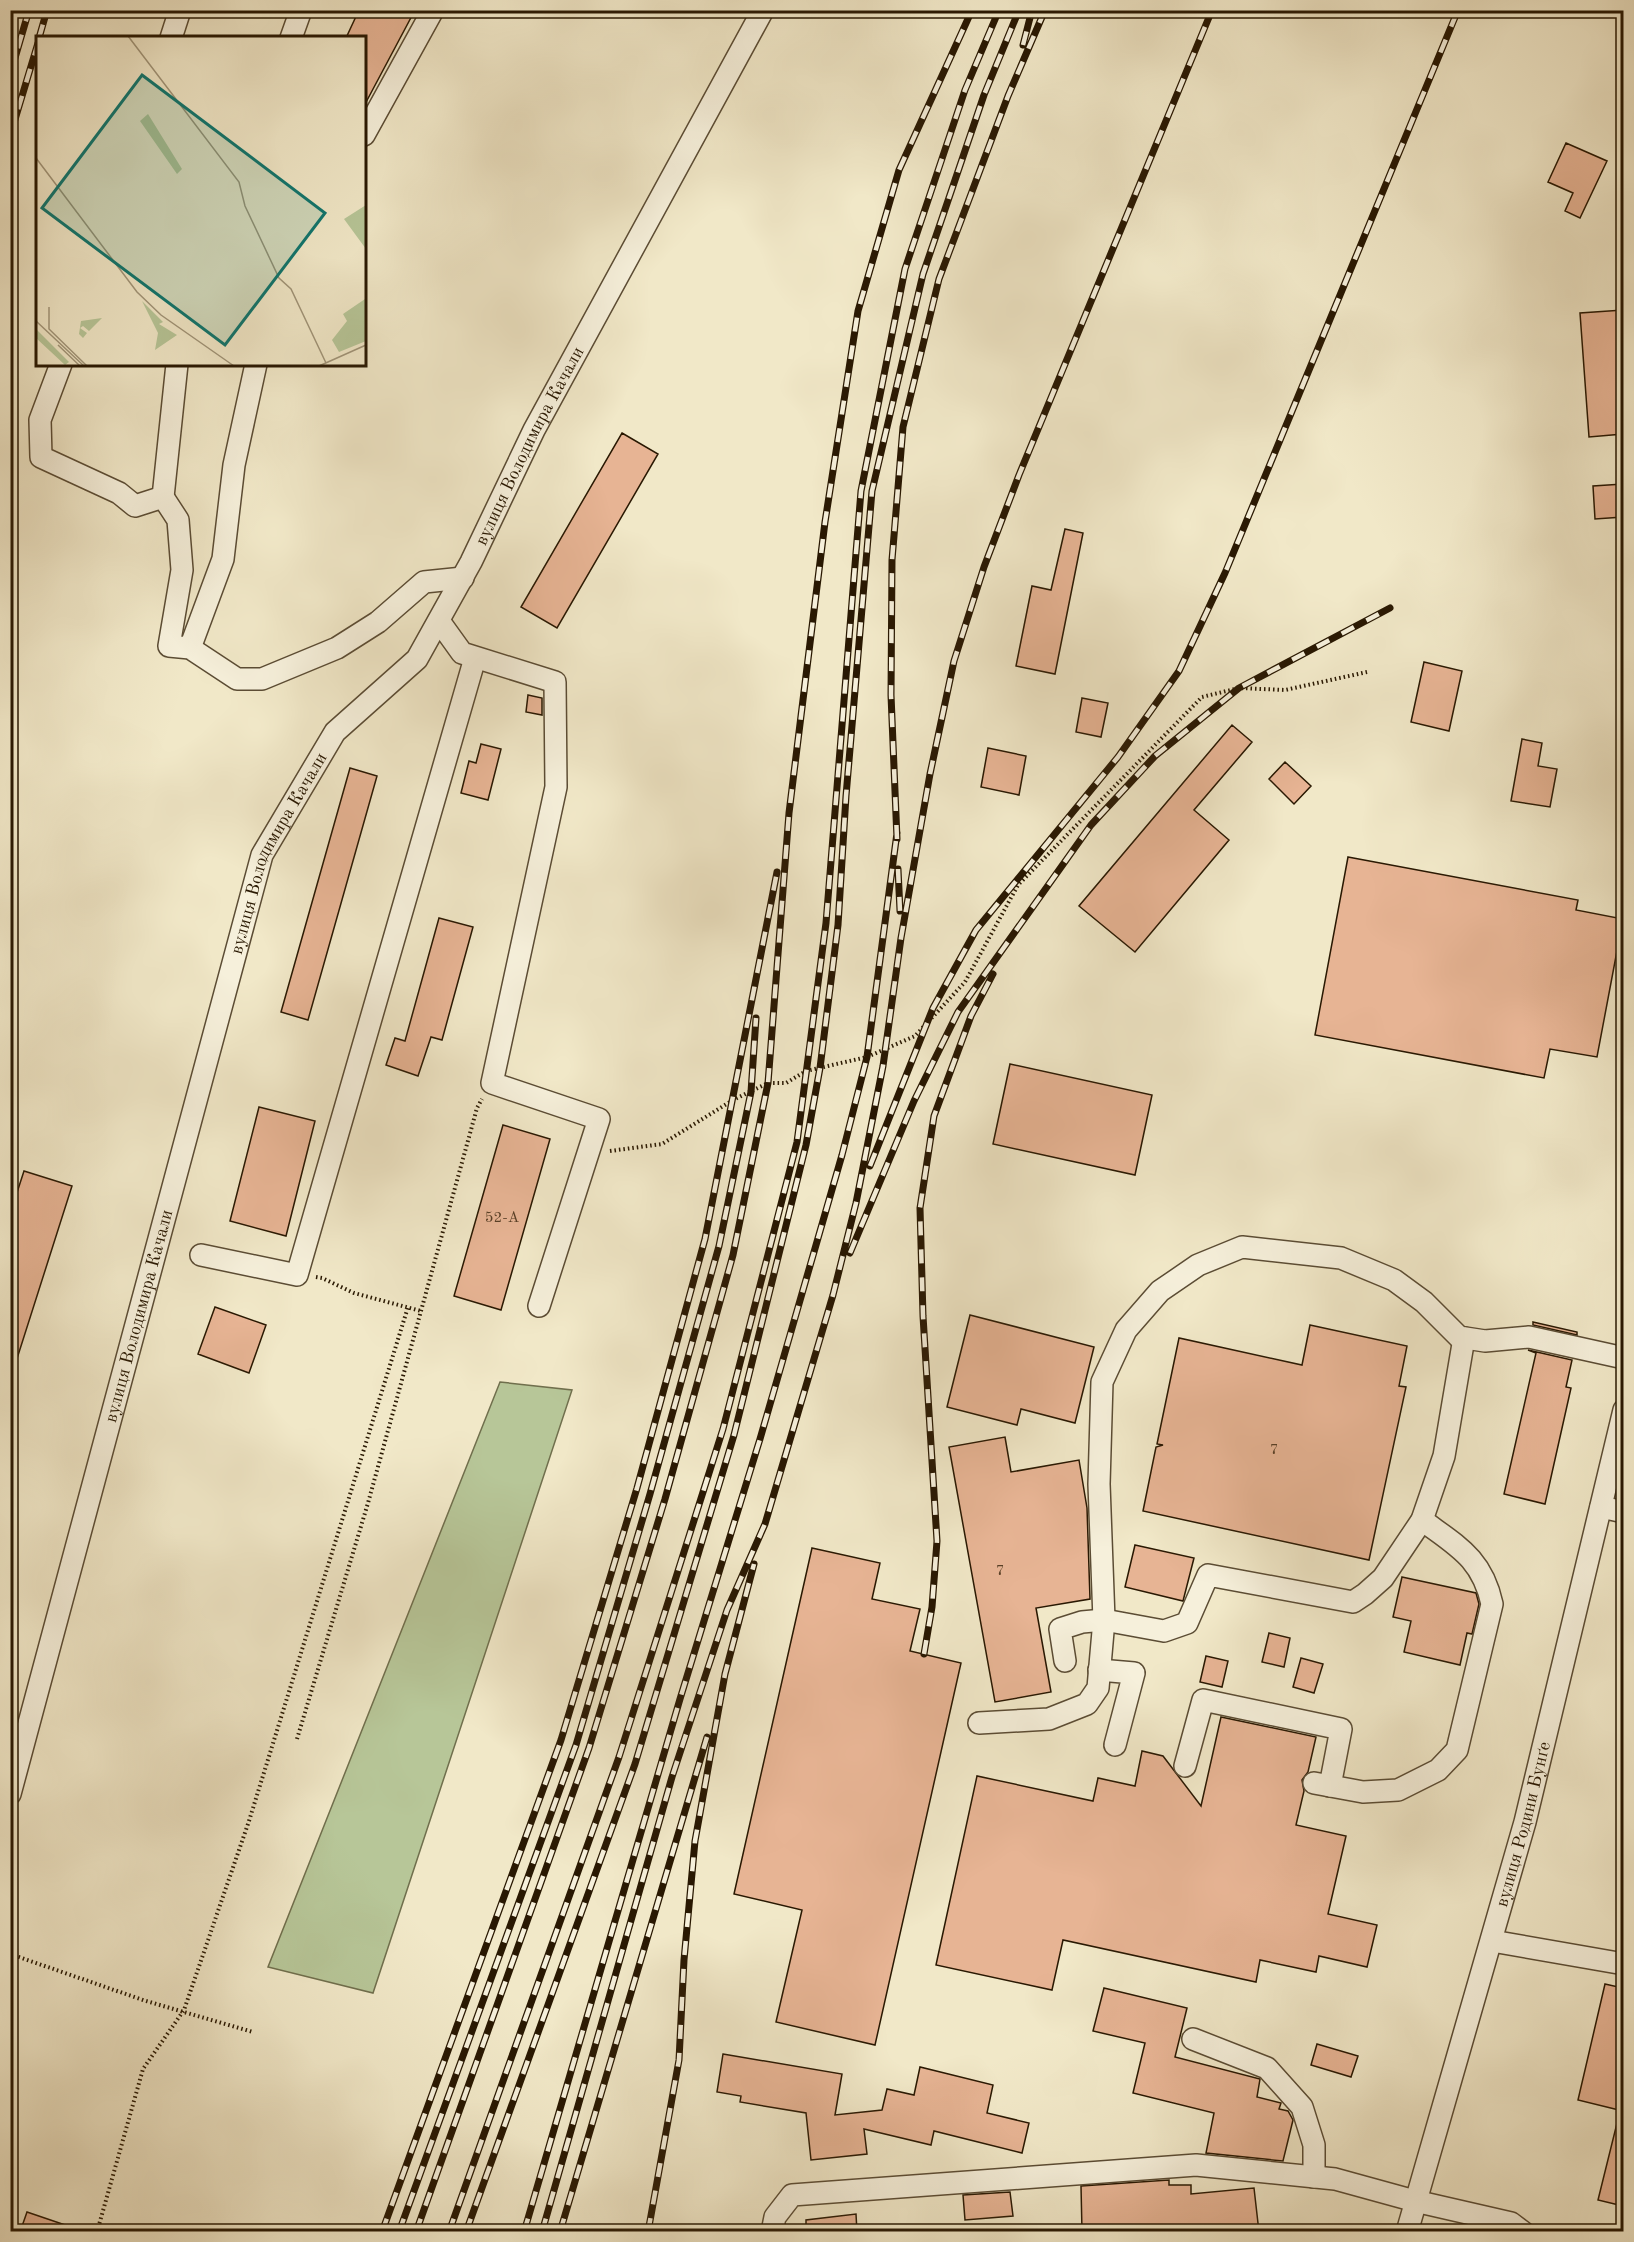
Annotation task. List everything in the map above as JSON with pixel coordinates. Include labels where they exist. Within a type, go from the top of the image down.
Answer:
[{"type":"street","points":[[172,36],[180,10]]},
{"type":"street","points":[[292,36],[301,10]]},
{"type":"street","points":[[366,131],[433,10]]},
{"type":"street","name":"вулиця Володимира Качали","points":[[10,1794],[30,1729],[262,855],[335,732],[417,659],[463,578],[534,430],[763,10]]},
{"type":"street","points":[[60,366],[40,420],[41,457],[119,494],[135,506],[163,497]]},
{"type":"street","points":[[177,366],[163,497],[178,520],[182,570],[169,646],[190,648],[237,678],[262,679],[337,648],[378,622],[424,582],[463,578]]},
{"type":"street","points":[[190,648],[223,559],[234,465],[256,366]]},
{"type":"street","points":[[439,621],[462,653],[555,682],[556,787],[492,1083],[599,1119],[539,1306]]},
{"type":"street","points":[[201,1255],[297,1275],[475,657]]},
{"type":"street","points":[[979,1723],[1049,1719],[1087,1704],[1098,1688],[1104,1620],[1099,1484],[1102,1382],[1126,1330],[1160,1291],[1198,1265],[1242,1247],[1341,1258],[1394,1280],[1424,1302],[1459,1337],[1485,1341],[1530,1337],[1623,1358]]},
{"type":"street","points":[[1065,1661],[1060,1629],[1082,1622],[1104,1620],[1164,1631],[1187,1623],[1208,1575],[1353,1602],[1365,1594],[1383,1578],[1422,1520],[1444,1456],[1464,1338]]},
{"type":"street","name":"вулиця Родини Бунґе","points":[[1407,2232],[1525,1822],[1623,1410]]},
{"type":"street","points":[[1601,1507],[1623,1512]]},
{"type":"street","points":[[1185,1766],[1203,1700],[1341,1729],[1322,1785],[1363,1792],[1398,1790],[1438,1770],[1457,1750],[1492,1604],[1488,1586],[1471,1557],[1422,1520]]},
{"type":"street","points":[[1100,1670],[1134,1673],[1115,1745]]},
{"type":"street","points":[[1492,1941],[1623,1964]]},
{"type":"street","points":[[1193,2039],[1267,2068],[1302,2107],[1314,2145],[1314,2176]]},
{"type":"street","points":[[772,2232],[775,2217],[792,2195],[1196,2165],[1335,2179],[1415,2201],[1511,2223],[1523,2232]]},
{"type":"path","points":[[588,1154],[662,1144],[733,1100],[768,1083],[786,1083],[806,1071],[867,1057],[915,1036],[965,982],[1018,885],[1202,697],[1239,688],[1285,690],[1367,672]]},
{"type":"path","points":[[297,1739],[368,1503],[477,1108],[492,1083]]},
{"type":"path","points":[[297,1275],[322,1278],[354,1293],[421,1311]]},
{"type":"path","points":[[97,2232],[143,2069],[184,2010],[249,1821],[408,1307]]},
{"type":"path","points":[[10,1954],[146,2001],[184,2010],[253,2032]]},
{"type":"green space","points":[[500,1382],[572,1390],[373,1993],[268,1967]]},
{"type":"building","points":[[359,10],[415,10],[366,102],[366,36],[347,36]]},
{"type":"building","points":[[1566,143],[1607,161],[1580,218],[1565,211],[1573,193],[1548,182]]},
{"type":"building","points":[[1623,310],[1623,434],[1589,437],[1580,313]]},
{"type":"building","points":[[622,433],[658,454],[557,628],[521,607]]},
{"type":"building","points":[[1623,484],[1623,517],[1595,519],[1593,486]]},
{"type":"building","points":[[1065,529],[1083,533],[1055,674],[1016,666],[1032,586],[1051,590]]},
{"type":"building","points":[[1424,662],[1462,671],[1449,731],[1411,722]]},
{"type":"building","points":[[528,695],[542,698],[542,715],[526,712]]},
{"type":"building","points":[[1082,698],[1108,703],[1101,737],[1076,732]]},
{"type":"building","points":[[1232,725],[1252,742],[1194,810],[1229,840],[1135,952],[1079,906]]},
{"type":"building","points":[[1522,739],[1542,743],[1538,766],[1557,769],[1550,807],[1511,801]]},
{"type":"building","points":[[481,744],[501,749],[488,800],[461,793],[469,761],[476,763]]},
{"type":"building","points":[[988,748],[1026,756],[1019,795],[981,787]]},
{"type":"building","points":[[1285,762],[1311,786],[1294,804],[1269,779]]},
{"type":"building","points":[[350,768],[377,776],[308,1020],[281,1012]]},
{"type":"building","points":[[1348,857],[1578,900],[1576,910],[1623,919],[1597,1057],[1550,1049],[1544,1078],[1315,1035]]},
{"type":"building","points":[[439,918],[473,927],[442,1040],[431,1037],[418,1076],[386,1065],[395,1038],[405,1041]]},
{"type":"building","points":[[1010,1064],[1152,1095],[1135,1175],[993,1144]]},
{"type":"building","points":[[259,1107],[315,1121],[286,1236],[230,1221]]},
{"type":"building","points":[[503,1125],[550,1139],[501,1310],[454,1296]]},
{"type":"building","points":[[24,1171],[72,1186],[14,1368],[10,1368],[10,1214]]},
{"type":"building","points":[[215,1307],[266,1325],[249,1373],[198,1354]]},
{"type":"building","points":[[970,1315],[1094,1347],[1075,1423],[1021,1409],[1017,1425],[947,1407]]},
{"type":"building","points":[[1533,1322],[1577,1332],[1577,1335],[1533,1325]]},
{"type":"building","points":[[1310,1325],[1407,1346],[1399,1386],[1406,1387],[1369,1560],[1143,1511],[1156,1447],[1163,1445],[1157,1444],[1179,1338],[1302,1365]]},
{"type":"building","points":[[1528,1350],[1572,1360],[1566,1387],[1571,1388],[1545,1504],[1504,1494],[1536,1353]]},
{"type":"building","points":[[1005,1437],[1011,1472],[1079,1460],[1087,1508],[1090,1599],[1036,1608],[1051,1692],[995,1702],[949,1447]]},
{"type":"building","points":[[1135,1545],[1194,1558],[1183,1601],[1125,1587]]},
{"type":"building","points":[[812,1548],[880,1563],[872,1599],[920,1609],[910,1651],[961,1663],[875,2045],[776,2022],[802,1910],[734,1894]]},
{"type":"building","points":[[1402,1577],[1476,1593],[1479,1604],[1472,1634],[1467,1633],[1460,1665],[1404,1652],[1411,1621],[1393,1617]]},
{"type":"building","points":[[1269,1633],[1290,1638],[1284,1667],[1262,1662]]},
{"type":"building","points":[[1206,1656],[1228,1661],[1222,1687],[1200,1682]]},
{"type":"building","points":[[1301,1658],[1323,1664],[1314,1693],[1293,1687]]},
{"type":"building","points":[[1221,1717],[1316,1737],[1308,1772],[1302,1780],[1304,1791],[1296,1825],[1346,1836],[1328,1914],[1377,1925],[1367,1967],[1319,1956],[1316,1972],[1260,1960],[1256,1982],[1063,1940],[1052,1990],[936,1965],[977,1776],[1093,1801],[1098,1778],[1135,1786],[1142,1751],[1163,1756],[1201,1806]]},
{"type":"building","points":[[1605,1984],[1623,1988],[1623,2111],[1578,2100]]},
{"type":"building","points":[[1104,1988],[1187,2008],[1175,2057],[1260,2079],[1257,2097],[1281,2103],[1279,2109],[1288,2111],[1293,2120],[1283,2161],[1206,2153],[1214,2113],[1133,2093],[1145,2043],[1093,2031]]},
{"type":"building","points":[[1317,2044],[1358,2056],[1351,2077],[1311,2065]]},
{"type":"building","points":[[723,2054],[842,2074],[835,2115],[882,2110],[887,2089],[914,2095],[920,2067],[993,2085],[987,2113],[1029,2123],[1022,2153],[934,2131],[931,2145],[864,2129],[867,2154],[811,2160],[806,2113],[740,2102],[741,2096],[717,2092]]},
{"type":"building","points":[[1617,2123],[1623,2124],[1623,2206],[1598,2200]]},
{"type":"building","points":[[1169,2180],[1169,2185],[1191,2185],[1191,2194],[1254,2188],[1259,2232],[1082,2232],[1081,2186]]},
{"type":"building","points":[[1010,2192],[1013,2216],[965,2220],[963,2195]]},
{"type":"building","points":[[27,2212],[77,2229],[76,2232],[20,2232]]},
{"type":"building","points":[[856,2214],[857,2232],[806,2232],[806,2220]]},
{"type":"railway","points":[[10,75],[29,10]]},
{"type":"railway","points":[[40,36],[47,10]]},
{"type":"railway","points":[[416,2232],[589,1748],[665,1499],[733,1255],[768,1083],[789,813],[825,522],[858,311],[899,170],[972,10]]},
{"type":"railway","points":[[449,2232],[619,1757],[723,1429],[797,1142],[826,923],[861,491],[905,269],[965,90],[999,10]]},
{"type":"railway","points":[[466,2232],[635,1764],[734,1435],[806,1145],[820,1068],[838,925],[846,796],[872,491],[923,274],[984,95],[1019,10]]},
{"type":"railway","points":[[1023,45],[1032,10]]},
{"type":"railway","points":[[897,839],[891,695],[892,560],[903,427],[939,279],[1008,96],[1045,10]]},
{"type":"railway","points":[[542,2232],[672,1777],[727,1610],[765,1524],[833,1295],[856,1203],[883,1066],[901,938],[930,774],[954,661],[984,567],[1019,475],[1212,10]]},
{"type":"railway","points":[[870,1166],[933,1008],[976,930],[1118,757],[1179,671],[1225,573],[1458,10]]},
{"type":"railway","points":[[10,136],[36,50]]},
{"type":"railway","points":[[850,1253],[914,1101],[958,1012],[1091,825],[1155,756],[1239,688],[1390,608]]},
{"type":"railway","points":[[524,2232],[842,1155],[867,1057],[897,833]]},
{"type":"railway","points":[[898,869],[900,911]]},
{"type":"railway","points":[[382,2232],[561,1740],[637,1488],[705,1239],[777,872]]},
{"type":"railway","points":[[924,1654],[932,1607],[937,1541],[923,1316],[920,1208],[934,1116],[971,1016],[993,974]]},
{"type":"railway","points":[[399,2232],[576,1745],[650,1494],[719,1246],[751,1092],[756,1018]]},
{"type":"railway","points":[[648,2232],[679,2060],[684,1960],[695,1841],[725,1674],[754,1564]]},
{"type":"railway","points":[[560,2232],[707,1737]]}]
